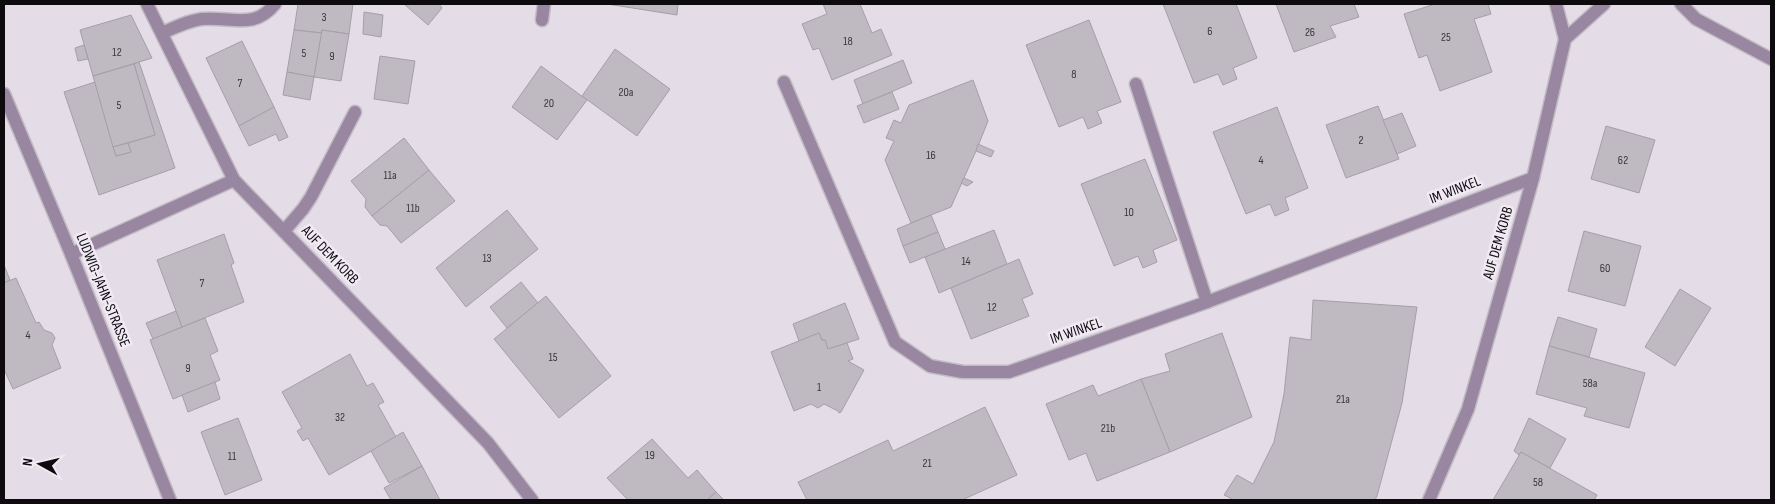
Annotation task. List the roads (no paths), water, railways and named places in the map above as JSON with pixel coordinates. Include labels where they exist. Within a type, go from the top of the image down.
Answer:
[{"type":"street","name":"AUF DEM KORB","points":[[147,4],[234,180],[488,443],[532,500]]},
{"type":"street","points":[[162,33],[187,22],[200,19],[250,20],[269,10],[275,4]]},
{"type":"street","points":[[542,20],[544,4]]},
{"type":"street","points":[[1556,4],[1565,38],[1604,4]]},
{"type":"street","points":[[1681,4],[1696,19],[1771,59]]},
{"type":"street","name":"AUF DEM KORB","points":[[1430,500],[1468,409],[1532,178],[1565,38]]},
{"type":"street","name":"IM WINKEL","points":[[784,82],[895,342],[930,366],[963,372],[1009,372],[1207,302],[1532,178]]},
{"type":"street","points":[[1136,84],[1207,302]]},
{"type":"street","name":"LUDWIG-JAHN-STRASSE","points":[[4,94],[170,500]]},
{"type":"street","points":[[284,231],[303,210],[355,112]]},
{"type":"street","points":[[71,254],[234,180]]}]
